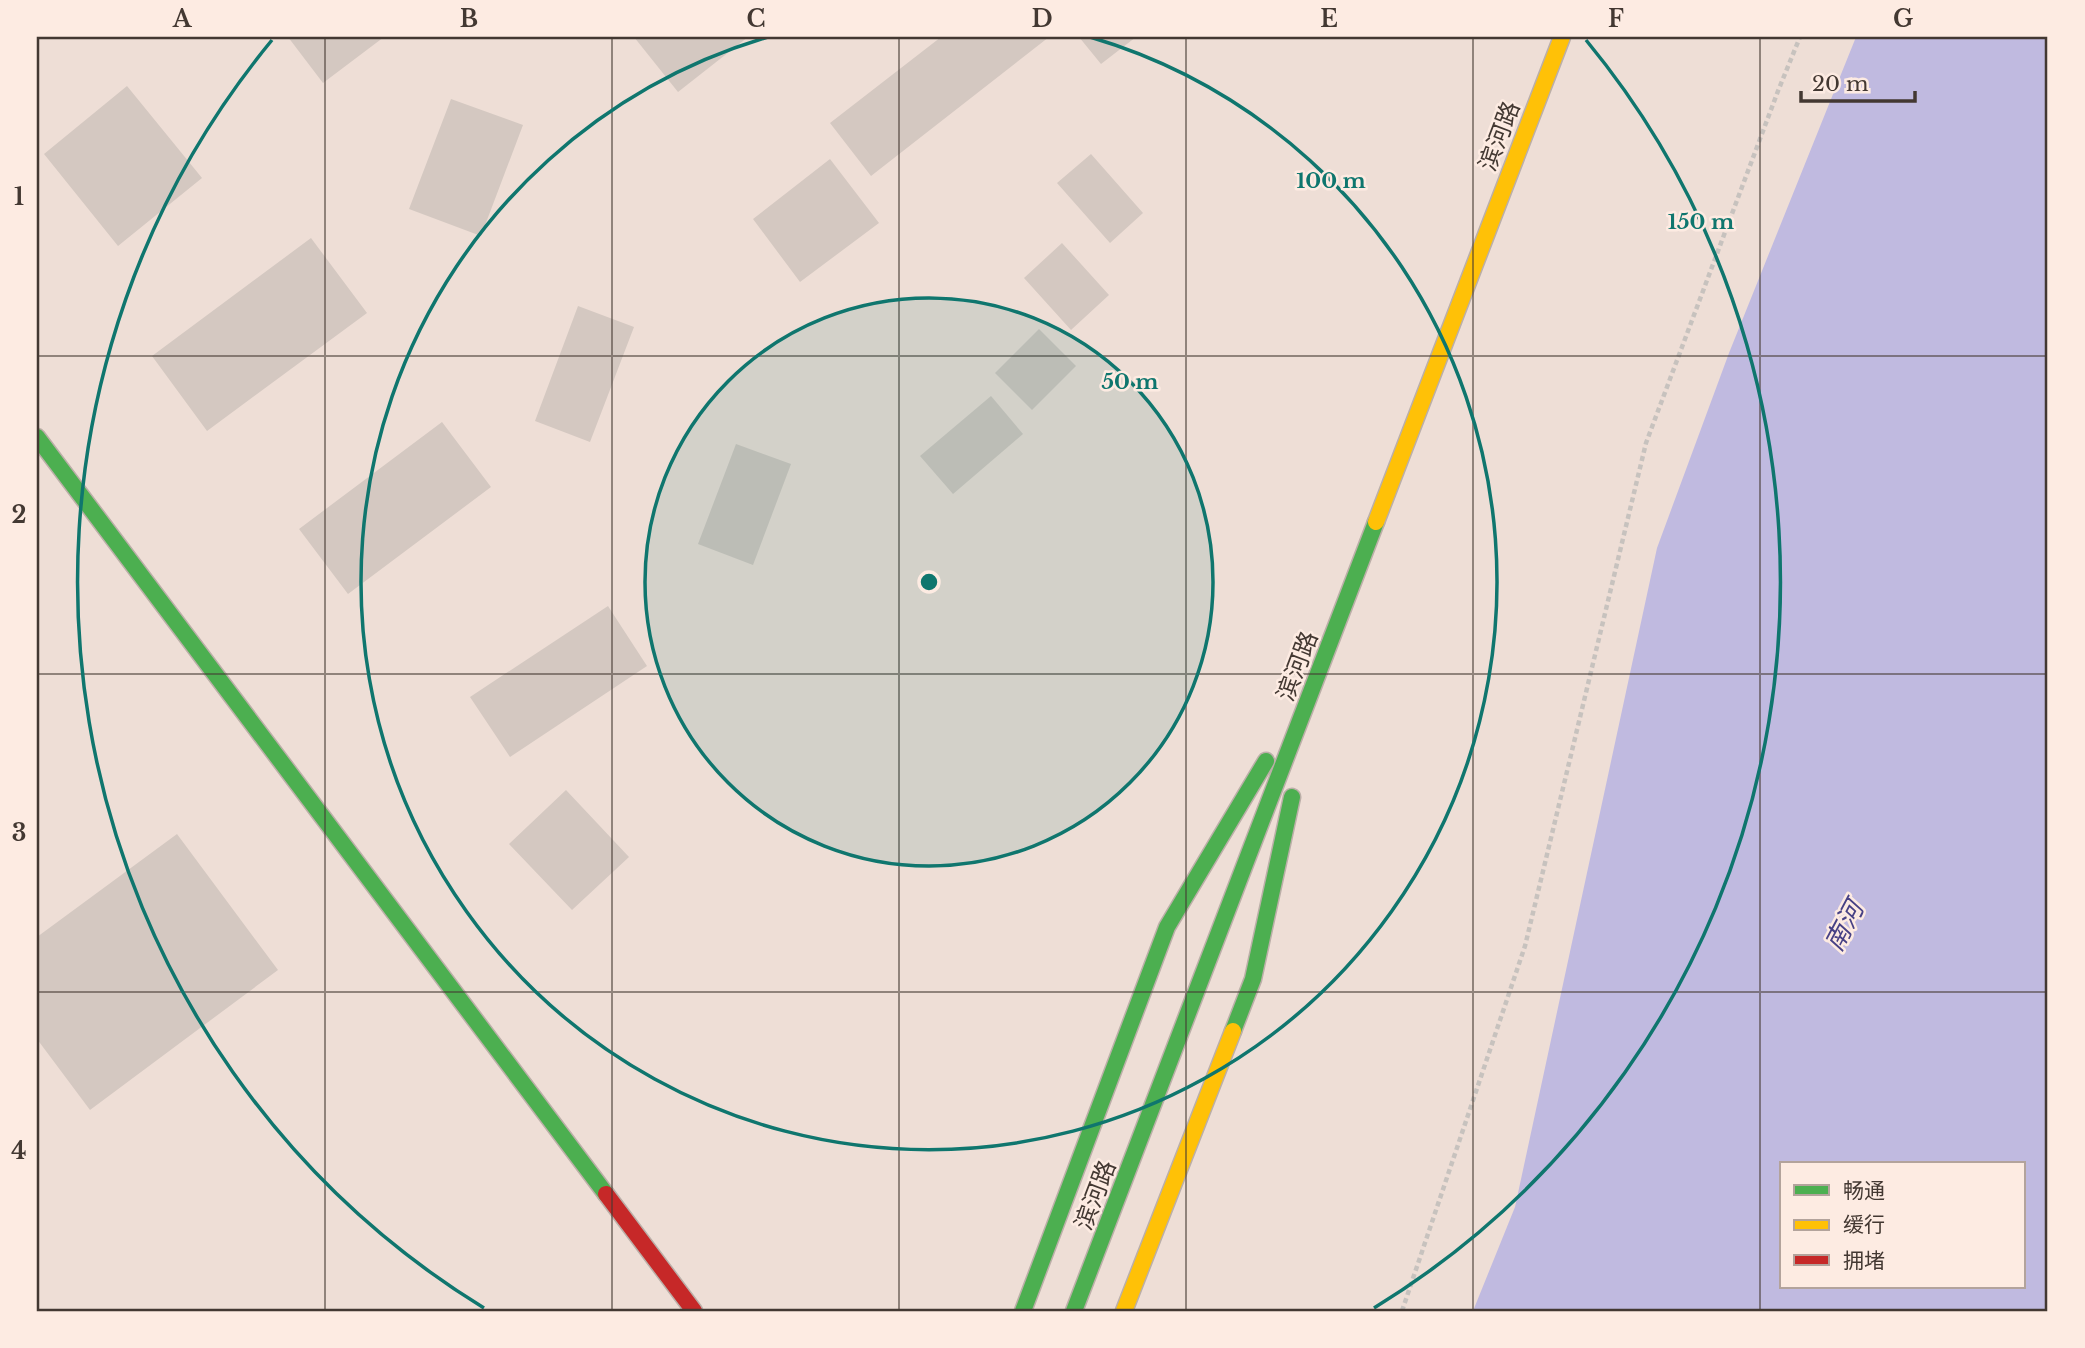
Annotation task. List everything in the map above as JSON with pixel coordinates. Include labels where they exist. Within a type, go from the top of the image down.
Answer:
[{"type":"street","name":"滨河路","points":[[1074,1311],[1562,37]]},
{"type":"street","points":[[37,437],[694,1311]]},
{"type":"street","points":[[1124,1311],[1253,979],[1319,672]]},
{"type":"street","points":[[1023,1311],[1167,927],[1319,672]]},
{"type":"path","points":[[1402,1311],[1525,946],[1646,443],[1800,37]]},
{"type":"water","name":"南河","points":[[1856,37],[2048,37],[2048,1311],[1473,1311],[1515,1207],[1657,548],[1729,353]]},
{"type":"building","points":[[288,37],[384,37],[323,83]]},
{"type":"building","points":[[634,37],[748,37],[678,92]]},
{"type":"building","points":[[941,37],[1049,37],[871,176],[830,123]]},
{"type":"building","points":[[1079,37],[1136,37],[1101,64]]},
{"type":"building","points":[[127,86],[202,178],[118,246],[44,154]]},
{"type":"building","points":[[451,99],[523,125],[481,236],[409,209]]},
{"type":"building","points":[[1091,154],[1143,213],[1110,243],[1057,183]]},
{"type":"building","points":[[830,159],[879,223],[800,282],[753,219]]},
{"type":"building","points":[[311,238],[367,313],[207,431],[152,356]]},
{"type":"building","points":[[1062,243],[1109,295],[1071,330],[1024,278]]},
{"type":"building","points":[[578,306],[634,327],[590,442],[535,421]]},
{"type":"building","points":[[1039,329],[1076,366],[1032,410],[995,373]]},
{"type":"building","points":[[991,396],[1023,434],[953,494],[920,456]]},
{"type":"building","points":[[442,422],[491,487],[348,594],[299,529]]},
{"type":"building","points":[[736,444],[791,464],[753,565],[698,544]]},
{"type":"building","points":[[608,606],[647,666],[510,757],[470,697]]},
{"type":"building","points":[[566,790],[629,857],[572,910],[509,844]]},
{"type":"building","points":[[177,834],[278,970],[90,1110],[37,1039],[37,937]]},
{"type":"traffic: fast","points":[[37,437],[606,1194]]},
{"type":"traffic: fast","points":[[1074,1311],[1376,522]]},
{"type":"traffic: fast","points":[[1023,1311],[1167,927],[1266,761]]},
{"type":"traffic: fast","points":[[1233,1031],[1253,979],[1292,797]]},
{"type":"traffic: slow","points":[[1376,522],[1562,37]]},
{"type":"traffic: slow","points":[[1124,1311],[1233,1031]]},
{"type":"traffic: jam","points":[[606,1194],[694,1311]]}]
